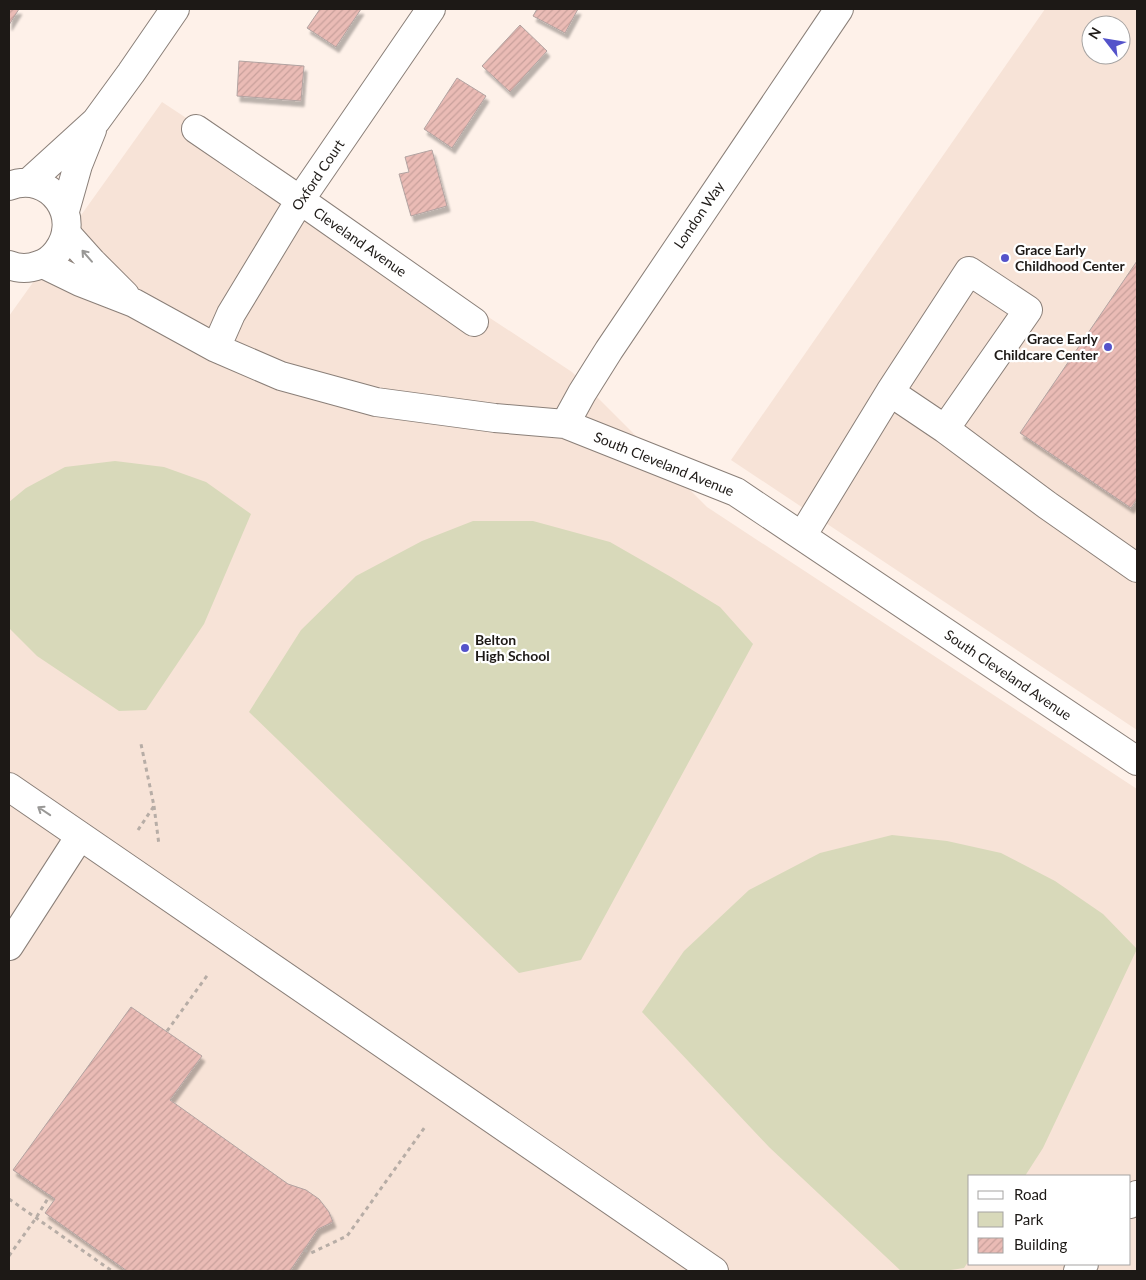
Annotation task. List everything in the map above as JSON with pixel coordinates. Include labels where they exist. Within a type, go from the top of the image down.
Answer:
[{"type":"street","points":[[10,267],[23,268],[42,264],[54,256],[62,246],[78,165],[96,121],[175,9]]},
{"type":"street","name":"Oxford Court","points":[[216,348],[231,314],[300,200],[431,9]]},
{"type":"street","name":"London Way","points":[[565,424],[609,350],[839,9]]},
{"type":"street","points":[[19,184],[96,121]]},
{"type":"street","name":"Cleveland Avenue","points":[[196,129],[474,322]]},
{"type":"street","name":"South Cleveland Avenue","points":[[19,184],[41,185],[59,200],[66,222],[92,262],[134,303]]},
{"type":"street","name":"South Cleveland Avenue","points":[[42,264],[80,282],[134,303],[216,348],[281,376],[376,402],[495,418],[565,424],[736,492],[1137,761]]},
{"type":"street","points":[[802,536],[890,392],[970,271],[1028,310],[945,429]]},
{"type":"street","points":[[890,392],[945,429],[1047,505],[1137,568]]},
{"type":"street","points":[[9,787],[714,1271]]},
{"type":"street","points":[[9,946],[80,836]]},
{"type":"path","points":[[141,744],[154,806],[159,845]]},
{"type":"path","points":[[138,830],[154,806]]},
{"type":"path","points":[[167,1031],[209,973]]},
{"type":"path","points":[[304,1250],[310,1253],[347,1236],[425,1127]]},
{"type":"path","points":[[9,1256],[50,1196]]},
{"type":"path","points":[[9,1199],[112,1271]]},
{"type":"shaded area","name":"Grace Early Childhood Center","points":[[1045,9],[1137,9],[1137,730],[731,460]]},
{"type":"shaded area","name":"Belton High School","points":[[162,102],[572,372],[707,507],[1137,789],[1137,1271],[9,1271],[9,316]]},
{"type":"green space","points":[[115,461],[164,467],[206,482],[251,514],[204,624],[146,710],[119,711],[37,656],[9,628],[9,502],[26,488],[65,467]]},
{"type":"green space","points":[[473,521],[533,521],[610,542],[720,607],[753,644],[581,960],[519,973],[249,712],[301,630],[356,576],[422,541]]},
{"type":"green space","points":[[892,835],[947,841],[1001,853],[1055,881],[1103,914],[1137,949],[1043,1148],[1026,1175],[968,1175],[968,1262],[964,1268],[944,1271],[901,1271],[769,1147],[642,1012],[684,951],[749,890],[820,853]]},
{"type":"building","points":[[9,9],[19,9],[9,25]]},
{"type":"building","points":[[320,9],[361,9],[336,47],[307,28]]},
{"type":"building","points":[[537,9],[578,9],[565,33],[533,16]]},
{"type":"building","points":[[520,25],[547,51],[510,92],[482,66]]},
{"type":"building","points":[[239,61],[304,66],[301,101],[237,96]]},
{"type":"building","points":[[457,78],[486,96],[452,148],[424,129]]},
{"type":"building","points":[[432,150],[447,206],[411,216],[399,174],[409,172],[405,157]]},
{"type":"building","name":"Grace Early Childcare Center","points":[[1137,261],[1137,499],[1131,508],[1020,433]]},
{"type":"building","points":[[131,1007],[202,1056],[170,1100],[288,1184],[306,1190],[319,1199],[329,1212],[333,1222],[318,1229],[290,1271],[127,1271],[45,1213],[55,1199],[13,1170]]},
{"type":"place","name":"Grace Early Childhood Center","points":[[1005,258]]},
{"type":"place","name":"Grace Early Childcare Center","points":[[1108,347]]},
{"type":"place","name":"Belton High School","points":[[465,648]]}]
